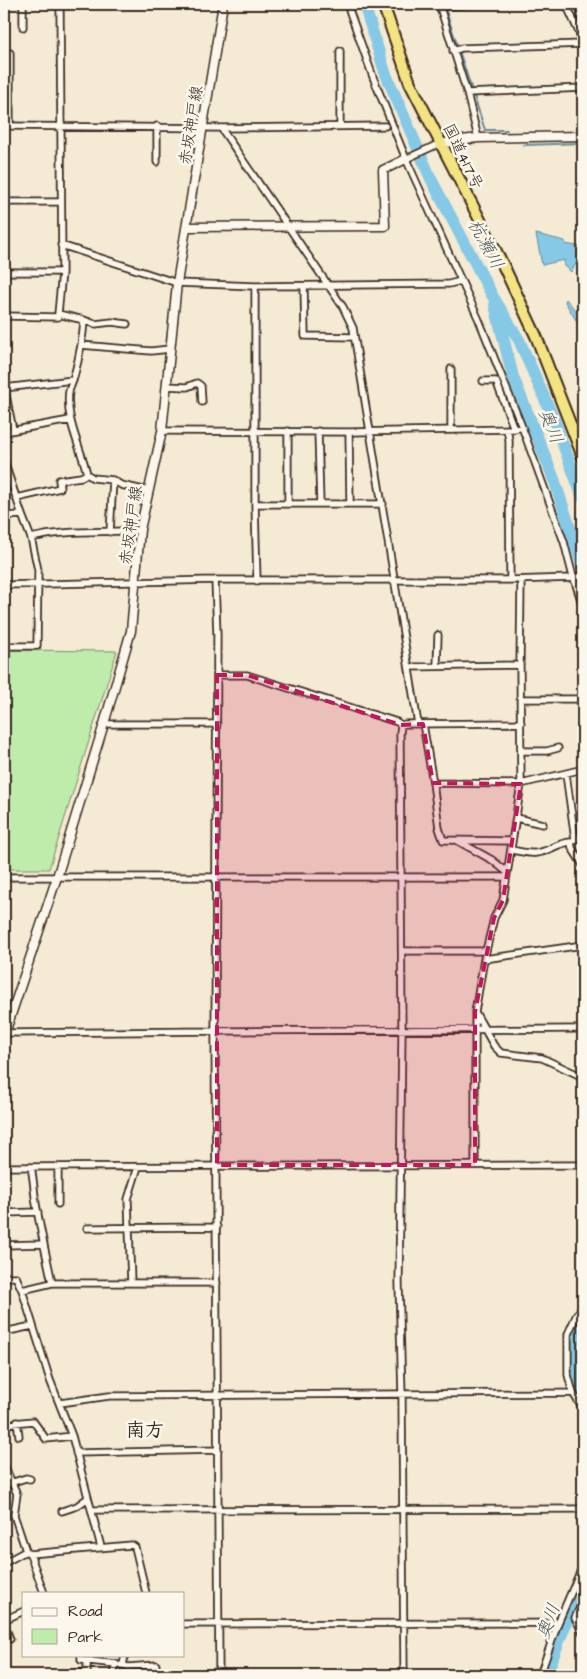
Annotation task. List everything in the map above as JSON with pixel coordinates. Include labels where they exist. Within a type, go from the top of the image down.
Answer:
[{"type":"highway","name":"国道417号","points":[[383,4],[410,83],[536,336],[583,457]]},
{"type":"main road","name":"赤坂神戸線","points":[[4,1034],[57,877],[131,631],[140,530],[162,431],[177,283],[223,4]]},
{"type":"main road","points":[[439,144],[478,138],[583,136]]},
{"type":"main road","points":[[187,227],[385,226],[383,170],[407,158]]},
{"type":"street","points":[[23,4],[23,27]]},
{"type":"street","points":[[4,316],[58,317],[62,272],[60,4]]},
{"type":"street","points":[[347,4],[373,77],[522,427],[564,542],[583,606]]},
{"type":"street","points":[[478,138],[470,93],[442,5],[481,4]]},
{"type":"street","points":[[456,50],[583,42],[566,4]]},
{"type":"street","points":[[575,23],[583,23]]},
{"type":"street","points":[[340,51],[340,126]]},
{"type":"street","points":[[10,53],[7,126],[204,126],[221,128],[385,126]]},
{"type":"street","points":[[470,93],[583,88]]},
{"type":"street","points":[[157,126],[157,162]]},
{"type":"street","points":[[221,128],[343,308],[353,328],[409,667],[433,783],[439,828],[443,840],[512,841]]},
{"type":"street","points":[[407,158],[439,144]]},
{"type":"street","points":[[4,202],[60,202]]},
{"type":"street","points":[[61,245],[177,283],[328,286],[449,284],[461,281]]},
{"type":"street","points":[[4,272],[62,272]]},
{"type":"street","points":[[255,286],[257,581]]},
{"type":"street","points":[[304,286],[305,336],[354,336]]},
{"type":"street","points":[[58,314],[95,324],[112,322],[126,324]]},
{"type":"street","points":[[84,320],[81,344],[69,392],[70,420],[84,459],[87,474],[93,478],[113,480],[148,491]]},
{"type":"street","points":[[81,344],[151,351],[170,349]]},
{"type":"street","points":[[451,369],[451,430]]},
{"type":"street","points":[[13,430],[4,386],[73,380]]},
{"type":"street","points":[[483,381],[496,381],[510,429],[510,580]]},
{"type":"street","points":[[166,386],[187,387],[198,383],[201,386],[202,402]]},
{"type":"street","points":[[4,432],[70,420]]},
{"type":"street","points":[[162,431],[349,432],[510,429],[522,427]]},
{"type":"street","points":[[288,431],[288,504]]},
{"type":"street","points":[[318,431],[320,504]]},
{"type":"street","points":[[349,432],[350,504]]},
{"type":"street","points":[[4,461],[31,538],[38,570],[37,646],[4,646]]},
{"type":"street","points":[[17,498],[60,488],[59,480],[81,477],[87,474]]},
{"type":"street","points":[[110,532],[113,480]]},
{"type":"street","points":[[255,504],[383,504]]},
{"type":"street","points":[[4,516],[22,515]]},
{"type":"street","points":[[31,538],[82,531],[140,530]]},
{"type":"street","points":[[4,585],[215,580],[521,580],[574,578],[582,575]]},
{"type":"street","points":[[215,580],[217,635],[216,1030],[219,1675]]},
{"type":"street","points":[[475,1165],[475,1012],[484,959],[494,918],[503,900],[521,784],[521,580]]},
{"type":"street","points":[[437,666],[438,635]]},
{"type":"street","points":[[409,667],[520,665]]},
{"type":"street","points":[[217,675],[247,675],[397,722],[401,725],[521,724]]},
{"type":"street","points":[[521,699],[583,698]]},
{"type":"street","points":[[104,724],[217,724]]},
{"type":"street","points":[[401,725],[402,1030],[398,1283],[402,1396],[402,1623],[404,1675]]},
{"type":"street","points":[[521,751],[547,752],[558,748]]},
{"type":"street","points":[[433,783],[521,784],[583,769]]},
{"type":"street","points":[[566,774],[573,840],[572,848],[583,865]]},
{"type":"street","points":[[516,818],[543,824]]},
{"type":"street","points":[[511,850],[536,854],[583,835]]},
{"type":"street","points":[[456,840],[492,860],[507,874]]},
{"type":"street","points":[[4,877],[507,874]]},
{"type":"street","points":[[484,959],[583,945]]},
{"type":"street","points":[[402,951],[486,952]]},
{"type":"street","points":[[475,1012],[494,1046],[501,1053],[542,1058],[583,1077]]},
{"type":"street","points":[[4,1034],[216,1030],[583,1029]]},
{"type":"street","points":[[4,1166],[583,1165]]},
{"type":"street","points":[[31,1167],[52,1282]]},
{"type":"street","points":[[58,1167],[58,1204]]},
{"type":"street","points":[[131,1283],[128,1199],[138,1167]]},
{"type":"street","points":[[4,1213],[38,1212]]},
{"type":"street","points":[[87,1228],[217,1227]]},
{"type":"street","points":[[4,1244],[44,1244]]},
{"type":"street","points":[[4,1277],[16,1277],[22,1290],[32,1326],[72,1436],[101,1547]]},
{"type":"street","points":[[22,1290],[52,1282],[217,1283]]},
{"type":"street","points":[[583,1307],[577,1314],[568,1334],[568,1375],[574,1394],[583,1409]]},
{"type":"street","points":[[4,1332],[32,1326]]},
{"type":"street","points":[[60,1403],[109,1396],[574,1394]]},
{"type":"street","points":[[4,1424],[33,1421],[46,1439],[72,1436]]},
{"type":"street","points":[[17,1422],[19,1436]]},
{"type":"street","points":[[76,1453],[218,1450]]},
{"type":"street","points":[[4,1465],[17,1494],[14,1515],[44,1592]]},
{"type":"street","points":[[4,1485],[30,1479]]},
{"type":"street","points":[[62,1511],[77,1506],[88,1498]]},
{"type":"street","points":[[92,1510],[583,1509]]},
{"type":"street","points":[[4,1560],[28,1552],[132,1545],[146,1592]]},
{"type":"street","points":[[540,1675],[558,1624],[583,1565]]},
{"type":"street","points":[[583,1601],[575,1618],[583,1633]]},
{"type":"street","points":[[4,1620],[22,1612]]},
{"type":"street","points":[[4,1624],[10,1639]]},
{"type":"street","points":[[185,1624],[558,1624]]},
{"type":"street","points":[[81,1656],[81,1660],[119,1664],[128,1667],[156,1666]]},
{"type":"street","points":[[113,1675],[124,1656]]},
{"type":"street","points":[[59,1668],[58,1675],[87,1674],[87,1661]]},
{"type":"highlighted area","points":[[217,675],[247,675],[401,725],[423,724],[433,783],[521,784],[503,900],[494,918],[475,1012],[475,1165],[217,1165]]},
{"type":"green space","points":[[4,650],[117,651],[49,869],[4,869]]},
{"type":"water","points":[[536,234],[565,241],[565,244],[583,247],[583,258],[577,262],[571,272],[564,265],[564,260],[542,265]]},
{"type":"water","points":[[566,299],[583,319],[583,325],[577,322],[565,302]]},
{"type":"waterway","name":"杭瀬川","points":[[364,4],[385,72],[431,179],[492,295],[519,340],[554,420],[583,498]]},
{"type":"waterway","points":[[445,8],[485,130],[507,130]]},
{"type":"waterway","points":[[524,145],[583,143]]},
{"type":"waterway","name":"奥川","points":[[495,305],[513,377],[554,479],[583,568]]},
{"type":"waterway","name":"奥川","points":[[583,1317],[573,1346],[576,1376],[583,1395]]},
{"type":"waterway","name":"奥川","points":[[546,1675],[583,1579]]},
{"type":"district","name":"南方","points":[[145,1429]]}]
